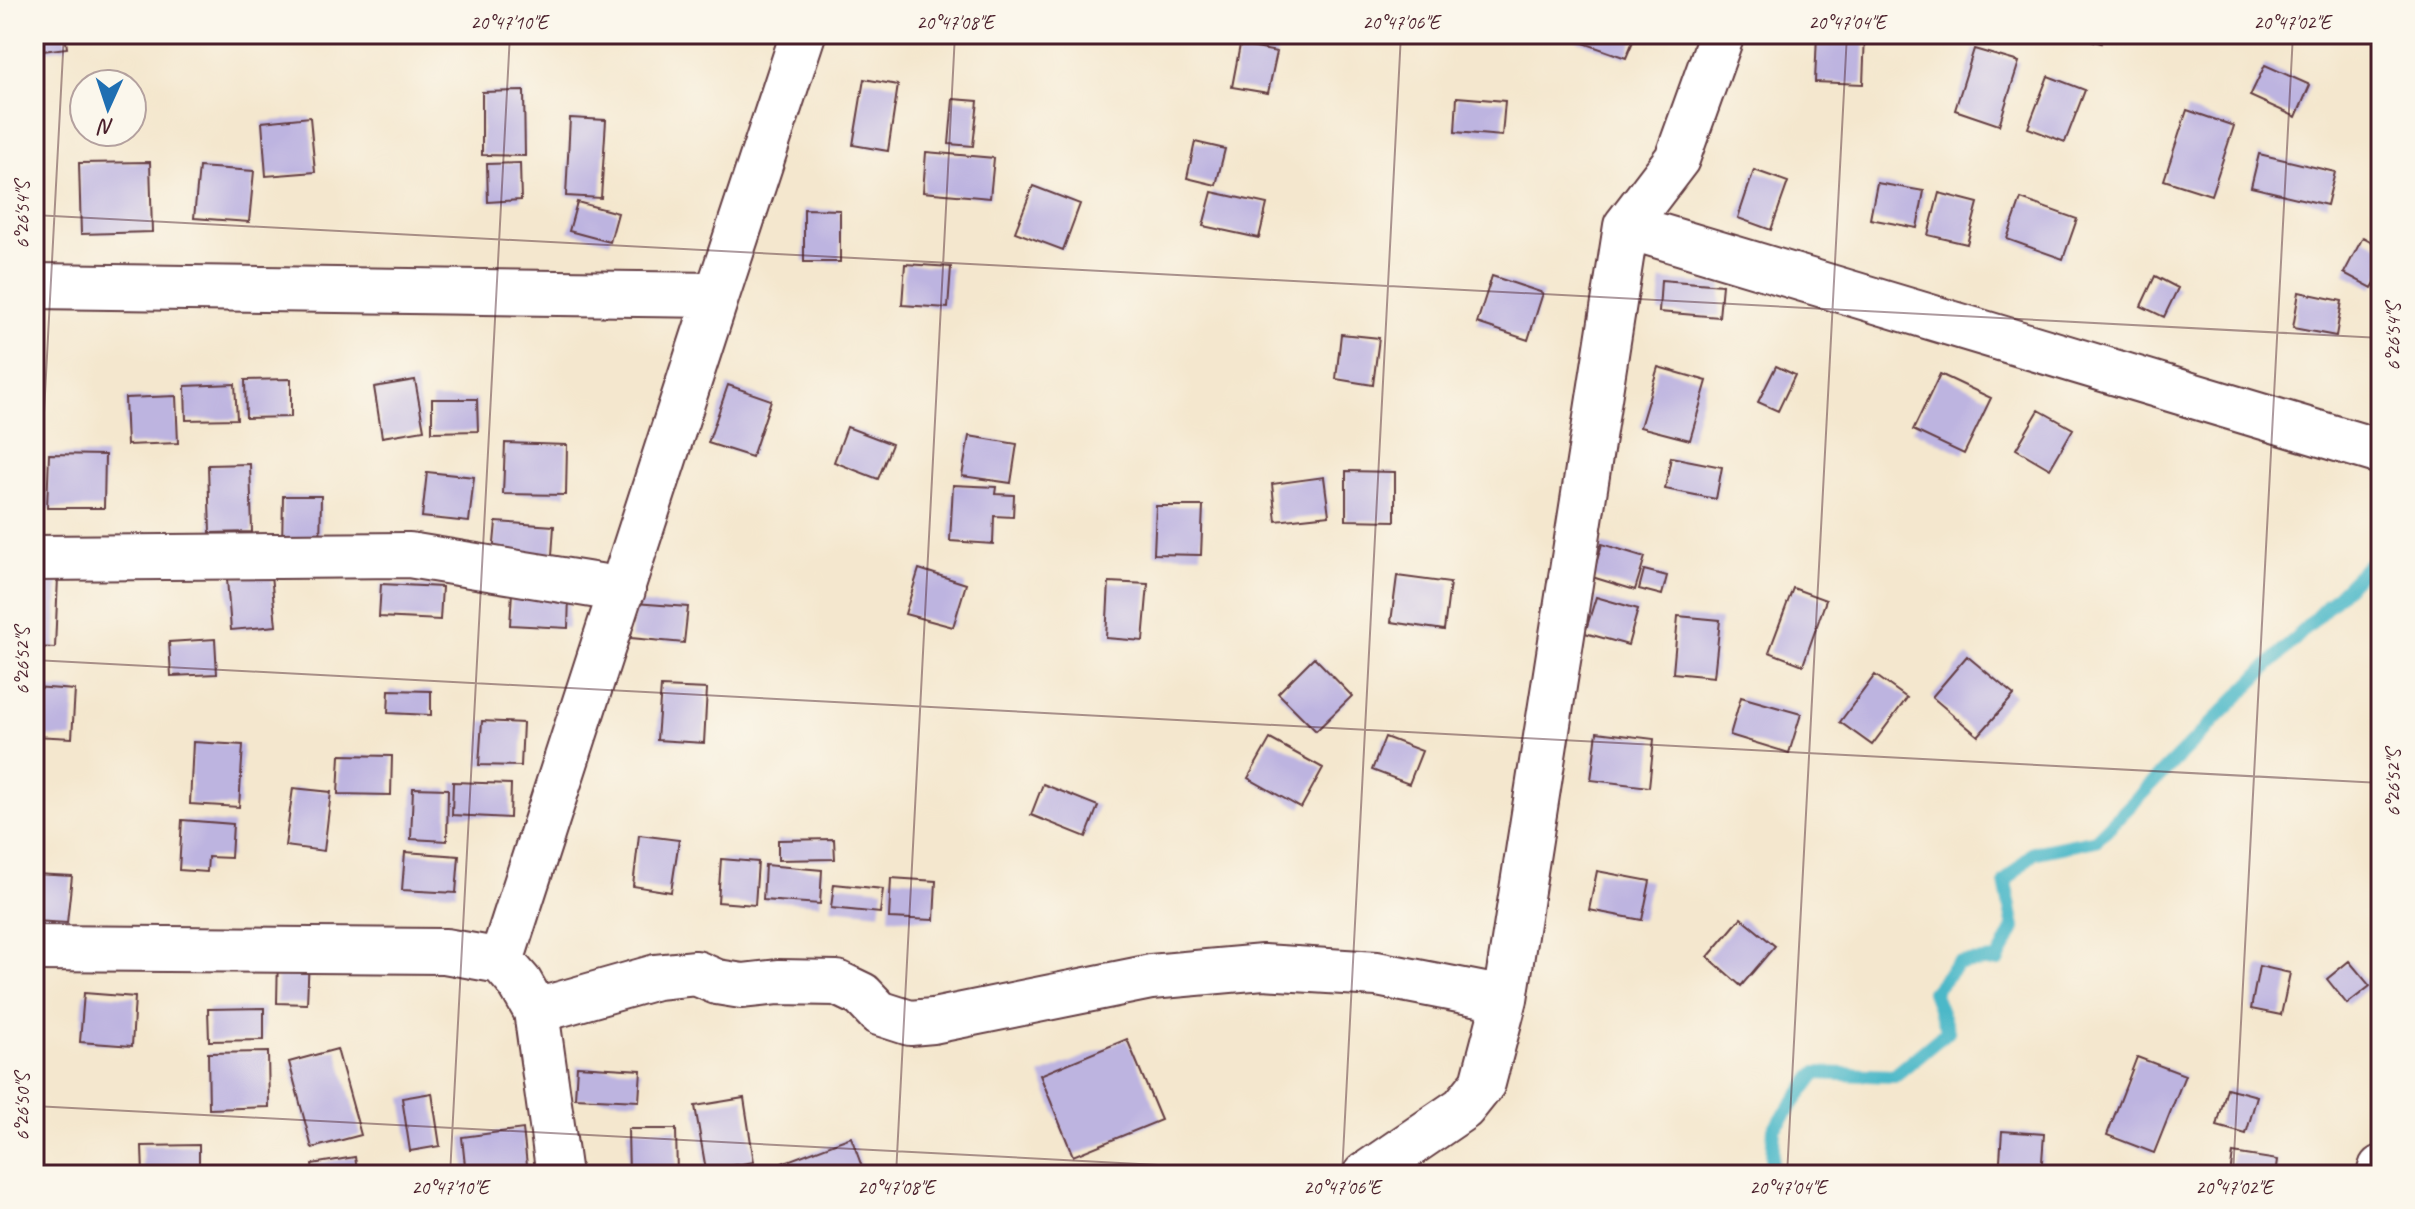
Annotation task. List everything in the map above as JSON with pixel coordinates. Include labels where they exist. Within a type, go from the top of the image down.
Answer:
[{"type":"street","points":[[501,961],[803,34]]},
{"type":"street","points":[[1365,1175],[1463,1108],[1483,1083],[1505,999],[1626,226],[1677,159],[1722,34]]},
{"type":"street","points":[[1626,226],[2381,452]]},
{"type":"street","points":[[37,273],[717,295]]},
{"type":"street","points":[[34,558],[409,555],[623,590]]},
{"type":"street","points":[[34,948],[445,951],[501,961],[520,983],[536,1011],[559,1175]]},
{"type":"street","points":[[536,1011],[656,977],[696,973],[717,982],[742,986],[778,982],[837,983],[862,995],[879,1013],[910,1023],[1151,977],[1263,967],[1377,974],[1505,999]]},
{"type":"street","points":[[2379,1175],[2381,1168]]},
{"type":"building","points":[[34,34],[65,34],[67,48],[34,52]]},
{"type":"building","points":[[1577,34],[1636,34],[1626,58],[1575,40]]},
{"type":"building","points":[[1817,34],[1865,34],[1863,84],[1815,82]]},
{"type":"building","points":[[2070,34],[2103,34],[2101,43]]},
{"type":"building","points":[[1240,45],[1277,52],[1268,93],[1232,87]]},
{"type":"building","points":[[1974,49],[2019,62],[1999,125],[1955,110]]},
{"type":"building","points":[[2265,65],[2310,85],[2296,117],[2250,96]]},
{"type":"building","points":[[2048,76],[2085,90],[2065,142],[2028,128]]},
{"type":"building","points":[[864,79],[898,85],[888,151],[853,145]]},
{"type":"building","points":[[524,91],[525,156],[482,155],[482,92]]},
{"type":"building","points":[[1457,97],[1505,101],[1502,136],[1455,132]]},
{"type":"building","points":[[953,99],[978,101],[973,146],[949,144]]},
{"type":"building","points":[[2187,110],[2234,126],[2211,195],[2164,180]]},
{"type":"building","points":[[310,117],[315,172],[266,176],[262,122]]},
{"type":"building","points":[[570,118],[606,120],[601,198],[566,196]]},
{"type":"building","points":[[1195,142],[1225,149],[1216,185],[1187,178]]},
{"type":"building","points":[[926,152],[994,158],[990,198],[923,192]]},
{"type":"building","points":[[2259,154],[2335,172],[2327,205],[2251,187]]},
{"type":"building","points":[[150,162],[152,232],[81,234],[79,163]]},
{"type":"building","points":[[520,163],[521,200],[488,202],[487,164]]},
{"type":"building","points":[[199,167],[254,171],[249,222],[194,218]]},
{"type":"building","points":[[1754,170],[1788,182],[1771,230],[1738,218]]},
{"type":"building","points":[[1877,183],[1924,191],[1917,228],[1870,219]]},
{"type":"building","points":[[1033,186],[1080,204],[1063,250],[1015,232]]},
{"type":"building","points":[[1212,192],[1267,204],[1259,238],[1203,226]]},
{"type":"building","points":[[1939,193],[1978,203],[1967,244],[1928,235]]},
{"type":"building","points":[[2021,199],[2077,219],[2063,259],[2007,239]]},
{"type":"building","points":[[577,202],[618,213],[610,242],[569,231]]},
{"type":"building","points":[[804,209],[840,210],[840,262],[804,262]]},
{"type":"building","points":[[2363,237],[2381,247],[2381,272],[2372,288],[2344,273]]},
{"type":"building","points":[[905,264],[951,267],[948,308],[902,305]]},
{"type":"building","points":[[1492,276],[1543,293],[1528,340],[1477,323]]},
{"type":"building","points":[[2155,276],[2178,288],[2164,317],[2141,306]]},
{"type":"building","points":[[1661,280],[1722,285],[1719,317],[1659,312]]},
{"type":"building","points":[[2299,292],[2342,301],[2336,336],[2293,328]]},
{"type":"building","points":[[1341,334],[1379,338],[1373,385],[1336,379]]},
{"type":"building","points":[[1776,366],[1795,375],[1778,411],[1758,402]]},
{"type":"building","points":[[1658,367],[1707,381],[1690,440],[1640,427]]},
{"type":"building","points":[[1940,374],[1991,398],[1964,454],[1913,430]]},
{"type":"building","points":[[291,379],[291,417],[246,418],[245,380]]},
{"type":"building","points":[[415,380],[424,430],[382,437],[374,387]]},
{"type":"building","points":[[235,384],[237,419],[186,420],[185,386]]},
{"type":"building","points":[[728,385],[771,400],[752,457],[708,443]]},
{"type":"building","points":[[34,388],[38,388],[37,428],[34,428]]},
{"type":"building","points":[[176,396],[178,443],[127,445],[125,398]]},
{"type":"building","points":[[432,399],[477,399],[478,431],[432,432]]},
{"type":"building","points":[[2039,410],[2073,429],[2050,469],[2016,449]]},
{"type":"building","points":[[847,427],[892,444],[878,479],[834,462]]},
{"type":"building","points":[[969,436],[1017,444],[1011,483],[962,476]]},
{"type":"building","points":[[505,443],[567,445],[566,495],[503,494]]},
{"type":"building","points":[[49,454],[105,455],[104,508],[47,508]]},
{"type":"building","points":[[1671,457],[1722,467],[1716,499],[1665,489]]},
{"type":"building","points":[[250,464],[252,532],[210,533],[208,465]]},
{"type":"building","points":[[1346,471],[1395,472],[1395,521],[1346,520]]},
{"type":"building","points":[[427,472],[474,477],[469,522],[422,517]]},
{"type":"building","points":[[1324,477],[1329,515],[1276,521],[1272,484]]},
{"type":"building","points":[[953,485],[996,487],[995,494],[1014,495],[1013,517],[994,516],[993,544],[950,541]]},
{"type":"building","points":[[283,496],[321,496],[320,548],[282,547]]},
{"type":"building","points":[[1156,506],[1203,506],[1201,555],[1154,554]]},
{"type":"building","points":[[496,522],[554,526],[551,570],[492,565]]},
{"type":"building","points":[[1602,544],[1645,557],[1635,590],[1592,577]]},
{"type":"building","points":[[919,569],[966,584],[953,627],[905,614]]},
{"type":"building","points":[[1644,570],[1667,576],[1662,595],[1639,589]]},
{"type":"building","points":[[271,575],[276,626],[231,630],[227,579]]},
{"type":"building","points":[[34,576],[58,577],[55,648],[34,647]]},
{"type":"building","points":[[1397,576],[1450,583],[1444,630],[1391,622]]},
{"type":"building","points":[[1109,582],[1148,584],[1143,641],[1106,638]]},
{"type":"building","points":[[381,584],[442,587],[440,620],[379,617]]},
{"type":"building","points":[[1793,588],[1826,600],[1803,665],[1769,652]]},
{"type":"building","points":[[512,592],[569,595],[568,628],[510,625]]},
{"type":"building","points":[[1596,597],[1638,609],[1628,645],[1585,633]]},
{"type":"building","points":[[634,603],[688,607],[684,643],[631,638]]},
{"type":"building","points":[[1678,616],[1720,620],[1714,677],[1673,673]]},
{"type":"building","points":[[215,639],[217,674],[171,676],[169,642]]},
{"type":"building","points":[[1967,656],[2014,695],[1978,736],[1932,697]]},
{"type":"building","points":[[1314,657],[1352,696],[1316,731],[1278,693]]},
{"type":"building","points":[[1875,675],[1907,698],[1872,745],[1840,722]]},
{"type":"building","points":[[34,687],[75,690],[72,738],[34,736]]},
{"type":"building","points":[[661,687],[707,689],[704,743],[657,740]]},
{"type":"building","points":[[389,690],[431,691],[431,715],[388,713]]},
{"type":"building","points":[[1741,697],[1801,714],[1789,753],[1730,735]]},
{"type":"building","points":[[482,721],[523,723],[521,766],[479,765]]},
{"type":"building","points":[[1597,732],[1654,739],[1649,787],[1591,780]]},
{"type":"building","points":[[1385,737],[1422,751],[1409,784],[1372,770]]},
{"type":"building","points":[[1270,739],[1323,768],[1301,808],[1248,778]]},
{"type":"building","points":[[193,742],[243,745],[239,807],[190,804]]},
{"type":"building","points":[[340,755],[392,756],[391,795],[338,794]]},
{"type":"building","points":[[453,782],[511,784],[510,818],[452,815]]},
{"type":"building","points":[[1043,784],[1098,806],[1086,837],[1031,815]]},
{"type":"building","points":[[293,788],[331,792],[324,851],[285,846]]},
{"type":"building","points":[[413,788],[448,789],[447,841],[411,839]]},
{"type":"building","points":[[182,820],[233,824],[231,858],[208,857],[207,872],[179,870]]},
{"type":"building","points":[[639,835],[679,840],[671,892],[633,886]]},
{"type":"building","points":[[834,839],[835,859],[778,860],[778,840]]},
{"type":"building","points":[[405,852],[459,856],[456,893],[402,890]]},
{"type":"building","points":[[721,859],[758,862],[755,905],[718,902]]},
{"type":"building","points":[[765,865],[822,870],[820,904],[763,900]]},
{"type":"building","points":[[1597,871],[1650,881],[1642,920],[1589,910]]},
{"type":"building","points":[[34,874],[72,876],[67,923],[34,921]]},
{"type":"building","points":[[891,878],[936,881],[934,920],[889,918]]},
{"type":"building","points":[[834,884],[883,889],[880,913],[831,908]]},
{"type":"building","points":[[1741,918],[1775,946],[1741,986],[1708,957]]},
{"type":"building","points":[[278,955],[309,956],[307,1004],[277,1003]]},
{"type":"building","points":[[2349,961],[2370,986],[2347,1004],[2327,979]]},
{"type":"building","points":[[2259,966],[2290,973],[2281,1015],[2251,1009]]},
{"type":"building","points":[[84,993],[135,997],[132,1046],[80,1042]]},
{"type":"building","points":[[34,996],[43,997],[38,1070],[34,1069]]},
{"type":"building","points":[[264,1008],[264,1040],[209,1041],[208,1009]]},
{"type":"building","points":[[1127,1039],[1161,1120],[1073,1156],[1040,1075]]},
{"type":"building","points":[[337,1049],[361,1135],[312,1148],[289,1062]]},
{"type":"building","points":[[268,1052],[269,1107],[209,1109],[208,1053]]},
{"type":"building","points":[[2137,1057],[2185,1075],[2154,1153],[2107,1135]]},
{"type":"building","points":[[577,1066],[641,1070],[639,1101],[575,1098]]},
{"type":"building","points":[[2227,1088],[2257,1096],[2246,1134],[2217,1126]]},
{"type":"building","points":[[432,1093],[440,1146],[410,1151],[402,1098]]},
{"type":"building","points":[[744,1098],[754,1162],[706,1170],[695,1106]]},
{"type":"building","points":[[523,1129],[528,1174],[466,1175],[462,1137]]},
{"type":"building","points":[[628,1129],[676,1129],[677,1175],[629,1175]]},
{"type":"building","points":[[2002,1131],[2044,1134],[2041,1175],[1999,1175]]},
{"type":"building","points":[[851,1137],[865,1175],[786,1175],[782,1163]]},
{"type":"building","points":[[199,1145],[199,1175],[143,1175],[142,1146]]},
{"type":"building","points":[[2233,1153],[2278,1160],[2276,1175],[2230,1175]]},
{"type":"building","points":[[355,1157],[358,1175],[314,1175],[312,1164]]},
{"type":"waterway","points":[[1771,1175],[1774,1129],[1816,1073],[1894,1076],[1948,1031],[1933,992],[1958,963],[1998,960],[2014,928],[2005,882],[2033,853],[2096,840],[2381,555]]}]
